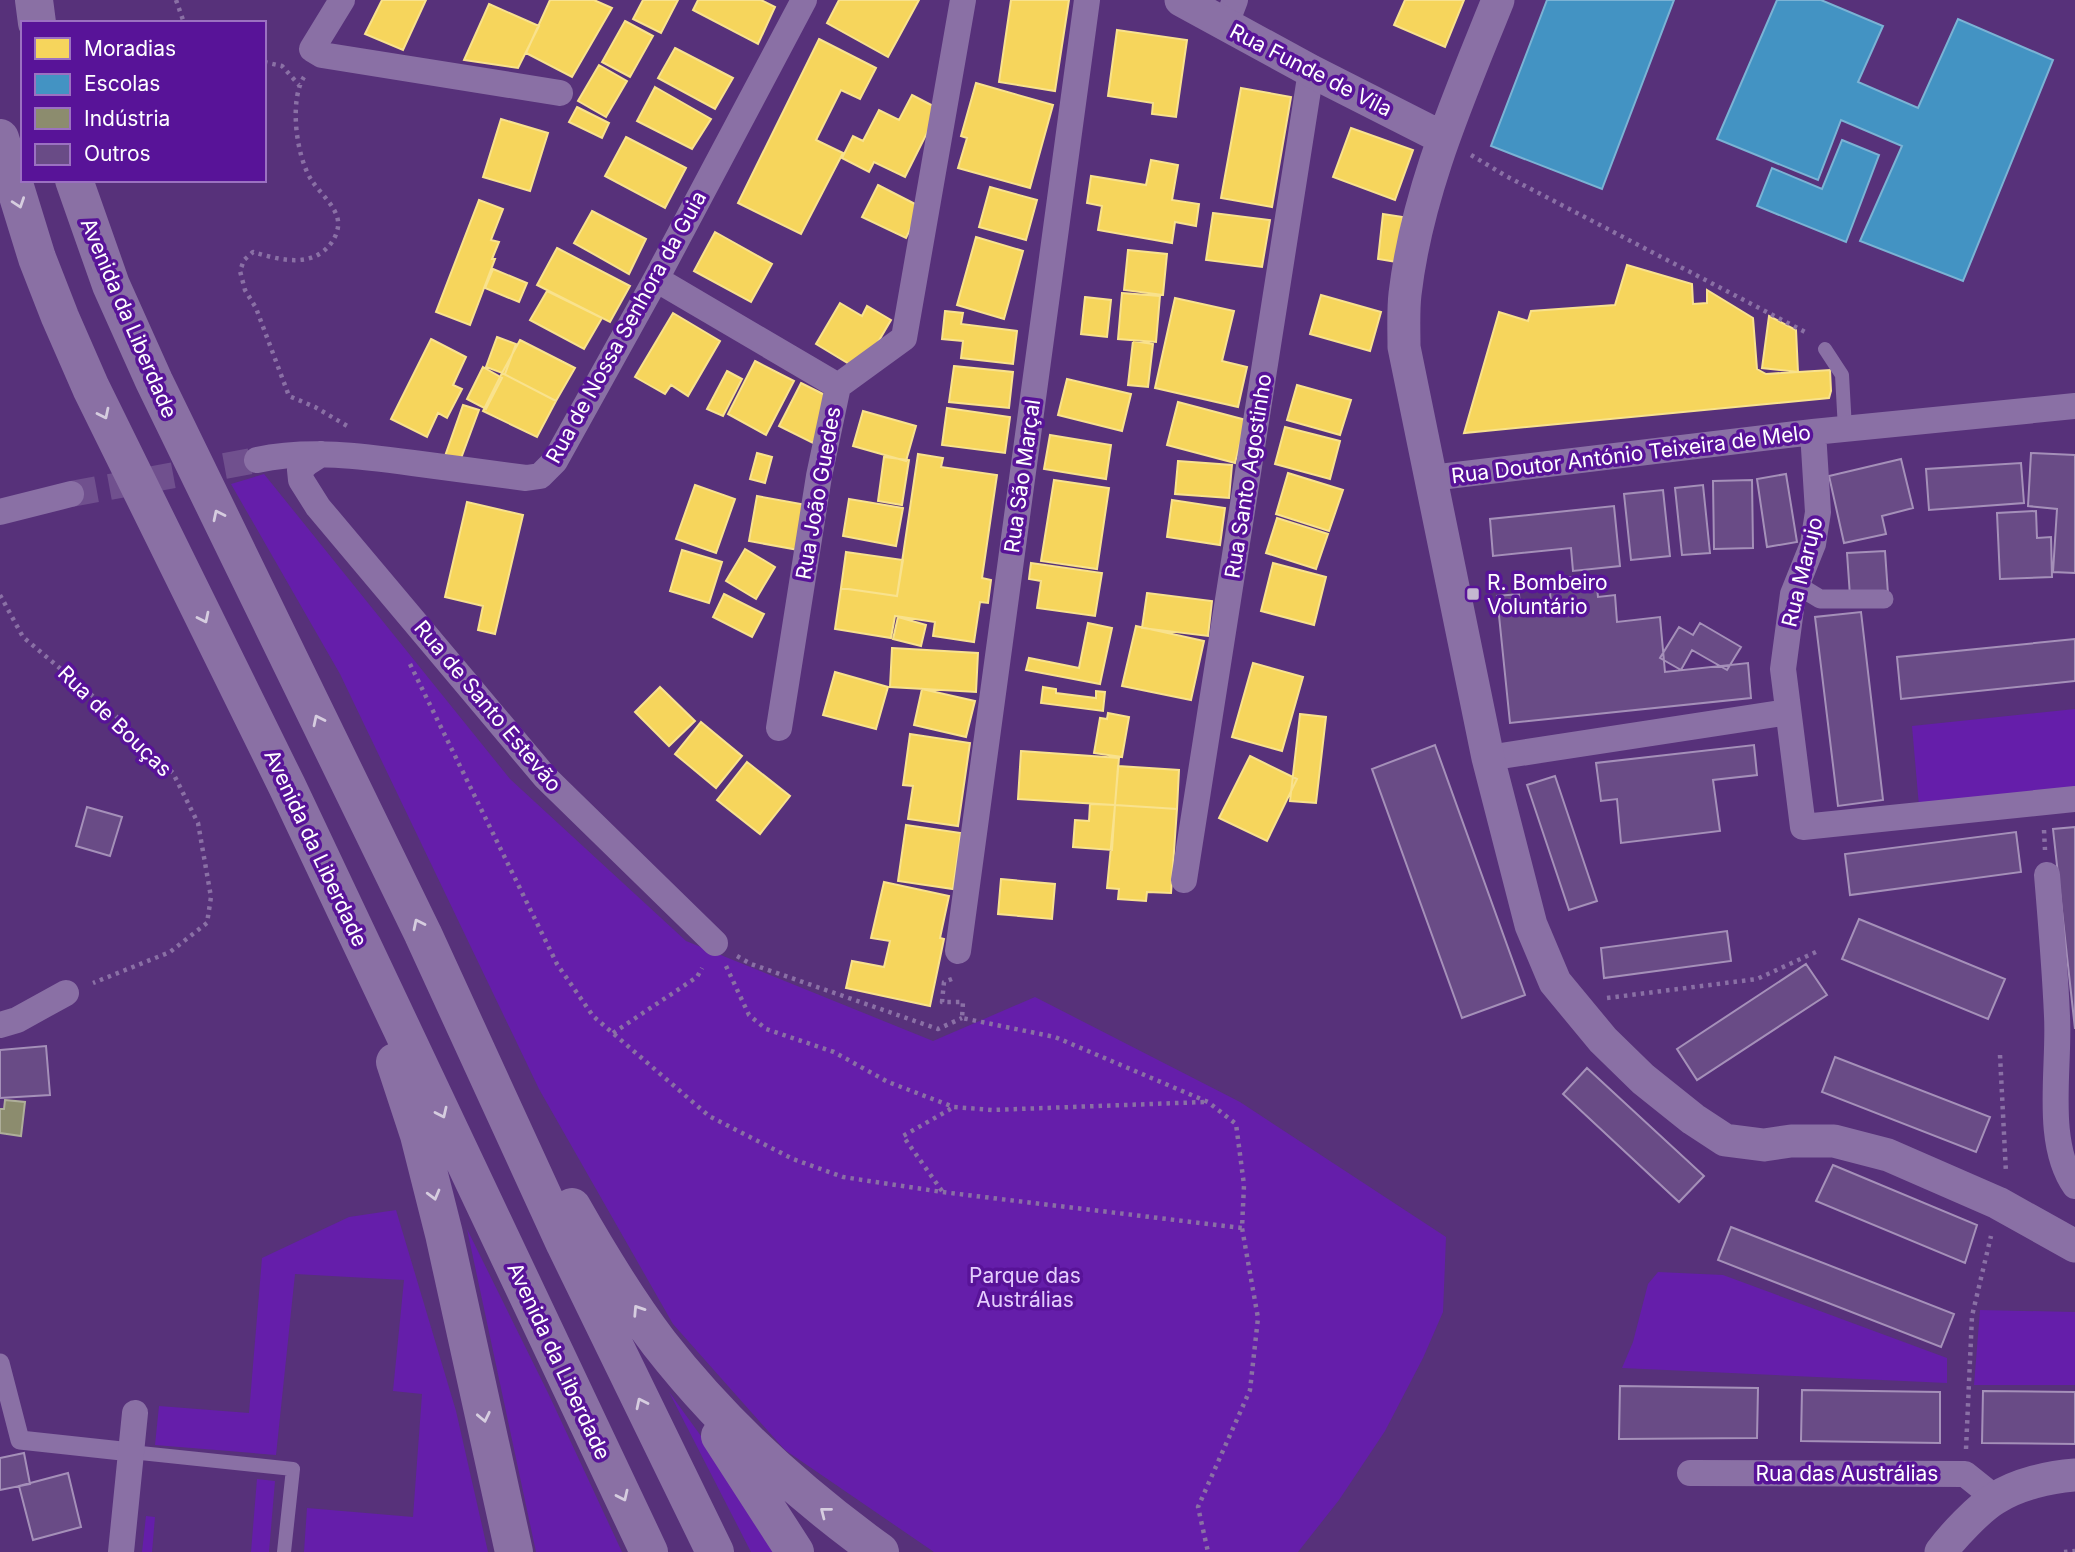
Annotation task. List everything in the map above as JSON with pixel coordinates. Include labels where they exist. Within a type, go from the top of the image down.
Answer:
[{"type":"highway","points":[[34,0],[37,21]]},
{"type":"highway","name":"Avenida da Liberdade","points":[[0,138],[37,258],[91,388],[287,786],[649,1552]]},
{"type":"highway","name":"Avenida da Liberdade","points":[[75,182],[111,285],[154,381],[448,986],[565,1244],[715,1552]]},
{"type":"highway","points":[[287,786],[324,888],[398,1070],[419,1135],[444,1234],[514,1552]]},
{"type":"highway","points":[[448,986],[589,1236],[794,1552]]},
{"type":"highway","points":[[659,1342],[718,1412],[772,1466],[823,1510],[880,1552]]},
{"type":"street","points":[[342,0],[312,49],[320,54],[560,93]]},
{"type":"street","name":"Rua de Nossa Senhora da Guia","points":[[257,460],[279,455],[321,454],[376,458],[526,478],[540,476],[555,461],[656,279],[804,0]]},
{"type":"street","name":"Rua João Guedes","points":[[779,728],[819,476],[838,386],[904,338],[963,0]]},
{"type":"street","name":"Rua São Marçal","points":[[958,951],[1087,0]]},
{"type":"street","name":"Rua Funde de Vila","points":[[1181,0],[1230,13],[1311,71],[1443,138]]},
{"type":"street","points":[[1431,478],[1404,347],[1404,296],[1414,233],[1443,138],[1498,0]]},
{"type":"street","name":"Rua Santo Agostinho","points":[[1184,880],[1311,71]]},
{"type":"street","points":[[656,279],[838,386]]},
{"type":"street","name":"Rua Doutor António Teixeira de Melo","points":[[2075,406],[1813,432],[1431,478],[1488,758],[1531,925],[1555,982],[1603,1040],[1643,1079],[1693,1119],[1725,1140],[1764,1145],[1791,1141],[1834,1141],[1888,1155],[1998,1203],[2075,1246]]},
{"type":"street","name":"Rua Marujo","points":[[1813,432],[1818,512],[1813,544],[1797,585],[1787,629],[1783,669],[1804,827],[2042,803]]},
{"type":"street","name":"Rua de Santo Estevão","points":[[321,454],[300,470],[301,480],[318,507],[545,777],[715,943]]},
{"type":"street","points":[[0,512],[71,494]]},
{"type":"street","points":[[1797,585],[1820,599],[1884,599]]},
{"type":"street","points":[[1488,758],[1788,712]]},
{"type":"street","points":[[2042,803],[2075,799]]},
{"type":"street","points":[[2047,875],[2057,1017],[2057,1130],[2062,1158],[2075,1186]]},
{"type":"street","points":[[0,1026],[17,1020],[66,993]]},
{"type":"street","points":[[0,1363],[20,1440],[131,1452]]},
{"type":"street","points":[[121,1552],[135,1413]]},
{"type":"street","name":"Rua das Austrálias","points":[[1690,1473],[1965,1474],[1996,1498]]},
{"type":"street","points":[[1941,1552],[1950,1539],[1996,1498],[2047,1477],[2075,1475]]},
{"type":"lane","points":[[1825,349],[1842,375],[1845,429]]},
{"type":"lane","points":[[131,1452],[293,1469],[284,1552]]},
{"type":"path","points":[[176,0],[183,21]]},
{"type":"path","points":[[320,54],[299,85],[295,112],[308,174],[334,211],[338,222],[336,235],[325,252],[308,260],[274,258],[253,252],[244,260],[240,271],[289,396],[315,407],[361,435],[376,458]]},
{"type":"path","points":[[266,62],[282,66],[299,85]]},
{"type":"path","points":[[1443,138],[1506,176],[1812,335],[1825,349]]},
{"type":"path","name":"Rua de Bouças","points":[[0,595],[23,637],[114,714],[173,773],[198,824],[211,897],[206,923],[170,952],[66,993]]},
{"type":"path","points":[[407,656],[557,964],[593,1016],[709,1116],[793,1159],[843,1177],[942,1192],[1242,1228]]},
{"type":"path","points":[[2042,803],[2047,875]]},
{"type":"path","points":[[715,943],[751,964],[938,1029],[962,1018],[1055,1037],[1208,1102],[1236,1124],[1244,1185],[1242,1228],[1258,1318],[1250,1390],[1198,1507],[1208,1552]]},
{"type":"path","points":[[613,1033],[697,977],[715,943]]},
{"type":"path","points":[[715,943],[749,1015],[766,1029],[834,1052],[888,1082],[954,1107],[992,1110],[1208,1102]]},
{"type":"path","points":[[958,951],[967,973],[944,982],[942,1002],[963,1002],[962,1018]]},
{"type":"path","points":[[1572,1002],[1756,979],[1818,951]]},
{"type":"path","points":[[1965,1474],[1972,1316],[1998,1203],[2007,1183],[2000,1055]]},
{"type":"path","points":[[942,1192],[903,1136],[954,1107]]},
{"type":"path","points":[[2064,1552],[2075,1550]]},
{"type":"green space","name":"Parque das Austrálias","points":[[264,474],[510,779],[686,941],[933,1041],[1035,997],[1240,1102],[1446,1237],[1443,1312],[1423,1358],[1385,1431],[1339,1500],[1298,1552],[934,1552],[785,1450],[673,1324],[539,1089],[340,674],[231,484]]},
{"type":"green space","points":[[2075,709],[2075,790],[1919,806],[1912,726]]},
{"type":"green space","points":[[396,1210],[456,1411],[488,1552],[304,1552],[307,1508],[413,1517],[422,1394],[393,1391],[404,1280],[295,1274],[276,1455],[155,1445],[159,1406],[249,1413],[262,1258],[349,1217]]},
{"type":"green space","points":[[467,1229],[549,1395],[622,1552],[536,1552]]},
{"type":"green space","points":[[1658,1272],[1723,1275],[1947,1358],[1947,1383],[1622,1368],[1633,1342],[1648,1284]]},
{"type":"green space","points":[[1980,1310],[2075,1312],[2075,1385],[1974,1385]]},
{"type":"green space","points":[[669,1392],[738,1487],[780,1552],[751,1552]]},
{"type":"green space","points":[[257,1479],[275,1481],[269,1552],[251,1552]]},
{"type":"green space","points":[[146,1516],[155,1517],[152,1552],[142,1552]]},
{"type":"building: Moradias","points":[[382,0],[426,0],[403,50],[365,34]]},
{"type":"building: Moradias","points":[[550,0],[594,0],[612,8],[572,77],[526,53]]},
{"type":"building: Moradias","points":[[643,0],[678,0],[661,33],[633,19]]},
{"type":"building: Moradias","points":[[698,0],[761,0],[775,7],[758,44],[693,10]]},
{"type":"building: Moradias","points":[[839,0],[919,0],[888,57],[827,23]]},
{"type":"building: Moradias","points":[[1011,0],[1069,0],[1055,91],[999,82]]},
{"type":"building: Moradias","points":[[1405,0],[1464,0],[1445,47],[1394,25]]},
{"type":"building: Moradias","points":[[489,4],[539,26],[518,68],[464,60]]},
{"type":"building: Moradias","points":[[625,21],[653,36],[630,77],[602,62]]},
{"type":"building: Moradias","points":[[1117,30],[1187,40],[1176,117],[1152,114],[1153,103],[1108,96]]},
{"type":"building: Moradias","points":[[819,39],[876,68],[860,99],[841,90],[816,140],[843,153],[801,234],[738,203]]},
{"type":"building: Moradias","points":[[675,48],[733,78],[715,109],[658,78]]},
{"type":"building: Moradias","points":[[599,65],[627,81],[606,117],[578,101]]},
{"type":"building: Moradias","points":[[976,83],[1053,105],[1030,188],[958,168],[967,138],[961,136]]},
{"type":"building: Moradias","points":[[655,87],[711,119],[692,149],[637,121]]},
{"type":"building: Moradias","points":[[1241,88],[1291,97],[1272,207],[1221,198]]},
{"type":"building: Moradias","points":[[912,95],[939,109],[905,177],[874,162],[869,172],[842,158],[853,136],[863,141],[879,110],[899,120]]},
{"type":"building: Moradias","points":[[577,107],[609,123],[602,138],[569,122]]},
{"type":"building: Moradias","points":[[501,119],[548,133],[530,191],[483,177]]},
{"type":"building: Moradias","points":[[1351,128],[1413,150],[1395,200],[1333,177]]},
{"type":"building: Moradias","points":[[626,137],[686,168],[665,208],[605,176]]},
{"type":"building: Moradias","points":[[1151,160],[1178,165],[1172,200],[1199,204],[1196,226],[1175,222],[1172,243],[1098,230],[1102,206],[1087,203],[1091,176],[1146,185]]},
{"type":"building: Moradias","points":[[878,185],[921,207],[906,238],[862,217]]},
{"type":"building: Moradias","points":[[990,187],[1037,200],[1026,240],[979,227]]},
{"type":"building: Moradias","points":[[479,200],[503,209],[491,240],[499,242],[492,259],[495,259],[470,325],[436,312]]},
{"type":"building: Moradias","points":[[592,211],[646,239],[629,274],[574,243]]},
{"type":"building: Moradias","points":[[1213,213],[1270,220],[1262,267],[1206,260]]},
{"type":"building: Moradias","points":[[1383,214],[1403,217],[1397,262],[1378,259]]},
{"type":"building: Moradias","points":[[715,232],[772,264],[751,302],[694,271]]},
{"type":"building: Moradias","points":[[976,237],[1023,251],[1004,319],[957,305]]},
{"type":"building: Moradias","points":[[557,248],[630,286],[610,322],[537,285]]},
{"type":"building: Moradias","points":[[1128,250],[1167,254],[1163,295],[1124,290]]},
{"type":"building: Moradias","points":[[1627,265],[1692,284],[1693,304],[1707,303],[1707,290],[1753,318],[1757,369],[1766,374],[1830,370],[1829,398],[1464,433],[1499,312],[1528,321],[1531,311],[1615,305]]},
{"type":"building: Moradias","points":[[493,269],[527,283],[519,302],[485,288]]},
{"type":"building: Moradias","points":[[547,291],[602,318],[584,349],[530,320]]},
{"type":"building: Moradias","points":[[1122,293],[1160,296],[1156,342],[1118,339]]},
{"type":"building: Moradias","points":[[1321,295],[1381,312],[1370,351],[1310,334]]},
{"type":"building: Moradias","points":[[1085,297],[1111,300],[1107,337],[1081,334]]},
{"type":"building: Moradias","points":[[1175,298],[1234,311],[1222,361],[1247,367],[1238,407],[1155,388]]},
{"type":"building: Moradias","points":[[840,303],[862,316],[867,306],[891,320],[861,371],[816,344]]},
{"type":"building: Moradias","points":[[945,311],[963,313],[961,324],[1017,331],[1013,364],[961,358],[963,341],[942,339]]},
{"type":"building: Moradias","points":[[673,313],[720,341],[688,396],[671,385],[665,394],[635,377]]},
{"type":"building: Moradias","points":[[1769,316],[1796,330],[1798,372],[1762,368]]},
{"type":"building: Moradias","points":[[497,337],[516,344],[505,374],[486,367]]},
{"type":"building: Moradias","points":[[431,339],[466,357],[453,385],[462,389],[447,418],[438,413],[427,437],[391,419]]},
{"type":"building: Moradias","points":[[520,340],[575,368],[556,401],[502,373]]},
{"type":"building: Moradias","points":[[1133,341],[1153,344],[1148,387],[1128,385]]},
{"type":"building: Moradias","points":[[755,361],[794,381],[766,435],[728,414]]},
{"type":"building: Moradias","points":[[954,366],[1013,372],[1009,408],[949,402]]},
{"type":"building: Moradias","points":[[483,367],[502,378],[486,409],[467,399]]},
{"type":"building: Moradias","points":[[727,371],[742,379],[723,416],[707,409]]},
{"type":"building: Moradias","points":[[502,373],[556,401],[537,437],[483,411]]},
{"type":"building: Moradias","points":[[1067,379],[1131,394],[1122,431],[1058,415]]},
{"type":"building: Moradias","points":[[801,383],[835,400],[813,443],[779,426]]},
{"type":"building: Moradias","points":[[1297,385],[1351,400],[1340,435],[1287,420]]},
{"type":"building: Moradias","points":[[1178,402],[1246,420],[1235,463],[1167,445]]},
{"type":"building: Moradias","points":[[463,405],[479,410],[460,461],[445,456]]},
{"type":"building: Moradias","points":[[947,408],[1010,417],[1005,453],[942,445]]},
{"type":"building: Moradias","points":[[863,411],[916,426],[906,461],[853,446]]},
{"type":"building: Moradias","points":[[1285,427],[1340,441],[1330,479],[1275,464]]},
{"type":"building: Moradias","points":[[1050,435],[1111,445],[1106,479],[1044,469]]},
{"type":"building: Moradias","points":[[757,453],[772,457],[765,483],[750,479]]},
{"type":"building: Moradias","points":[[918,454],[943,458],[941,467],[997,475],[982,578],[991,580],[988,603],[980,602],[974,642],[933,636],[935,622],[895,616],[891,638],[835,629],[841,588],[897,596]]},
{"type":"building: Moradias","points":[[884,457],[909,460],[902,505],[878,501]]},
{"type":"building: Moradias","points":[[1178,461],[1232,465],[1229,498],[1175,494]]},
{"type":"building: Moradias","points":[[1288,473],[1343,490],[1329,531],[1276,514]]},
{"type":"building: Moradias","points":[[1054,480],[1109,488],[1097,569],[1041,561]]},
{"type":"building: Moradias","points":[[695,485],[735,499],[716,553],[676,539]]},
{"type":"building: Moradias","points":[[757,496],[812,506],[804,551],[749,541]]},
{"type":"building: Moradias","points":[[849,499],[903,508],[896,546],[843,536]]},
{"type":"building: Moradias","points":[[1172,500],[1225,508],[1220,545],[1167,537]]},
{"type":"building: Moradias","points":[[467,502],[523,515],[495,634],[478,630],[483,606],[445,597]]},
{"type":"building: Moradias","points":[[1277,518],[1328,534],[1316,569],[1266,553]]},
{"type":"building: Moradias","points":[[745,549],[775,567],[756,599],[726,581]]},
{"type":"building: Moradias","points":[[682,550],[722,562],[709,603],[670,591]]},
{"type":"building: Moradias","points":[[846,552],[903,560],[897,596],[841,588]]},
{"type":"building: Moradias","points":[[1031,563],[1102,573],[1095,616],[1037,608],[1041,581],[1029,579]]},
{"type":"building: Moradias","points":[[1273,563],[1326,577],[1314,625],[1261,611]]},
{"type":"building: Moradias","points":[[1147,593],[1212,601],[1208,636],[1142,628]]},
{"type":"building: Moradias","points":[[724,594],[764,614],[752,637],[713,617]]},
{"type":"building: Moradias","points":[[898,617],[926,625],[921,646],[893,639]]},
{"type":"building: Moradias","points":[[1088,623],[1112,628],[1100,684],[1026,670],[1029,658],[1079,668]]},
{"type":"building: Moradias","points":[[1136,626],[1204,641],[1191,700],[1122,686]]},
{"type":"building: Moradias","points":[[892,648],[978,653],[976,692],[890,687]]},
{"type":"building: Moradias","points":[[1253,663],[1303,677],[1282,751],[1232,737]]},
{"type":"building: Moradias","points":[[835,672],[888,687],[876,729],[823,715]]},
{"type":"building: Moradias","points":[[660,687],[695,721],[669,746],[635,712]]},
{"type":"building: Moradias","points":[[1043,687],[1056,689],[1056,693],[1096,698],[1096,691],[1105,692],[1103,711],[1041,703]]},
{"type":"building: Moradias","points":[[922,689],[975,701],[966,737],[914,725]]},
{"type":"building: Moradias","points":[[1108,713],[1129,717],[1122,757],[1094,753],[1100,718],[1107,719]]},
{"type":"building: Moradias","points":[[1300,714],[1326,717],[1316,803],[1290,801]]},
{"type":"building: Moradias","points":[[701,722],[742,756],[716,788],[675,754]]},
{"type":"building: Moradias","points":[[910,734],[970,743],[958,826],[908,819],[913,786],[903,785]]},
{"type":"building: Moradias","points":[[1021,751],[1119,758],[1115,805],[1018,799]]},
{"type":"building: Moradias","points":[[1250,756],[1297,779],[1267,841],[1219,818]]},
{"type":"building: Moradias","points":[[747,762],[790,796],[760,834],[717,800]]},
{"type":"building: Moradias","points":[[1118,766],[1179,770],[1177,809],[1115,805]]},
{"type":"building: Moradias","points":[[1090,804],[1115,805],[1112,850],[1073,847],[1075,820],[1089,821]]},
{"type":"building: Moradias","points":[[1115,805],[1177,809],[1171,893],[1147,892],[1146,901],[1118,899],[1119,889],[1107,888]]},
{"type":"building: Moradias","points":[[906,825],[961,833],[953,889],[898,881]]},
{"type":"building: Moradias","points":[[1001,879],[1055,884],[1052,919],[998,914]]},
{"type":"building: Moradias","points":[[884,882],[949,896],[940,938],[944,939],[930,1006],[846,988],[852,961],[884,967],[890,941],[871,938]]},
{"type":"building: Escolas","points":[[1547,0],[1674,0],[1602,189],[1491,146]]},
{"type":"building: Escolas","points":[[1777,0],[1821,0],[1883,26],[1858,82],[1918,108],[1958,19],[2053,60],[1963,281],[1860,241],[1902,146],[1841,120],[1818,180],[1717,139]]},
{"type":"building: Escolas","points":[[1842,140],[1879,155],[1846,242],[1757,206],[1772,168],[1822,189]]},
{"type":"building: Indústria","points":[[5,1100],[25,1102],[21,1136],[0,1133],[0,1109],[4,1109]]},
{"type":"building: Outros","points":[[2031,453],[2075,455],[2075,573],[2053,572],[2057,509],[2028,506]]},
{"type":"building: Outros","points":[[1901,459],[1913,508],[1882,516],[1886,534],[1844,543],[1829,476]]},
{"type":"building: Outros","points":[[2021,463],[2024,503],[1929,510],[1926,469]]},
{"type":"building: Outros","points":[[1786,474],[1797,542],[1767,547],[1757,479]]},
{"type":"building: Outros","points":[[1752,480],[1753,548],[1714,549],[1713,481]]},
{"type":"building: Outros","points":[[1703,485],[1710,553],[1682,555],[1675,488]]},
{"type":"building: Outros","points":[[1663,490],[1670,556],[1631,560],[1624,494]]},
{"type":"building: Outros","points":[[1614,506],[1620,566],[1573,571],[1571,548],[1493,556],[1490,519]]},
{"type":"building: Outros","points":[[2036,511],[2037,538],[2051,537],[2052,577],[2000,579],[1997,513]]},
{"type":"building: Outros","points":[[1885,551],[1888,594],[1850,596],[1847,553]]},
{"type":"building: Outros","points":[[1573,577],[1573,580],[1596,578],[1598,597],[1615,595],[1617,622],[1660,617],[1665,672],[1748,663],[1751,698],[1510,723],[1497,596],[1519,594],[1520,608],[1551,604],[1549,580]]},
{"type":"building: Outros","points":[[1861,612],[1883,800],[1838,806],[1815,617]]},
{"type":"building: Outros","points":[[1700,623],[1741,647],[1727,670],[1692,650],[1681,670],[1660,658],[1679,627],[1693,635]]},
{"type":"building: Outros","points":[[2075,639],[2075,681],[1901,699],[1897,657]]},
{"type":"building: Outros","points":[[1435,745],[1525,995],[1462,1018],[1372,769]]},
{"type":"building: Outros","points":[[1754,745],[1757,775],[1713,780],[1720,831],[1621,843],[1617,799],[1601,801],[1596,763]]},
{"type":"building: Outros","points":[[1555,776],[1597,901],[1569,910],[1527,785]]},
{"type":"building: Outros","points":[[87,807],[122,817],[110,856],[76,846]]},
{"type":"building: Outros","points":[[2075,827],[2075,1029],[2053,829]]},
{"type":"building: Outros","points":[[2016,832],[2021,872],[1850,895],[1845,854]]},
{"type":"building: Outros","points":[[1859,919],[2005,979],[1988,1019],[1842,959]]},
{"type":"building: Outros","points":[[1727,931],[1731,961],[1604,978],[1601,948]]},
{"type":"building: Outros","points":[[1806,964],[1827,995],[1697,1080],[1677,1049]]},
{"type":"building: Outros","points":[[46,1046],[50,1095],[0,1098],[0,1050]]},
{"type":"building: Outros","points":[[1835,1057],[1990,1117],[1976,1152],[1822,1092]]},
{"type":"building: Outros","points":[[1587,1068],[1704,1176],[1679,1202],[1563,1094]]},
{"type":"building: Outros","points":[[1833,1165],[1977,1225],[1965,1263],[1816,1201]]},
{"type":"building: Outros","points":[[1731,1227],[1954,1314],[1941,1347],[1718,1260]]},
{"type":"building: Outros","points":[[1620,1386],[1758,1388],[1757,1438],[1619,1439]]},
{"type":"building: Outros","points":[[1802,1390],[1940,1392],[1940,1443],[1801,1441]]},
{"type":"building: Outros","points":[[1983,1391],[2075,1392],[2075,1444],[1982,1443]]},
{"type":"building: Outros","points":[[24,1453],[30,1484],[0,1490],[0,1458]]},
{"type":"building: Outros","points":[[68,1473],[81,1527],[33,1540],[19,1486]]},
{"type":"tunnel","points":[[71,494],[257,460]]},
{"type":"place","name":"R. Bombeiro Voluntário","points":[[1473,594]]}]
